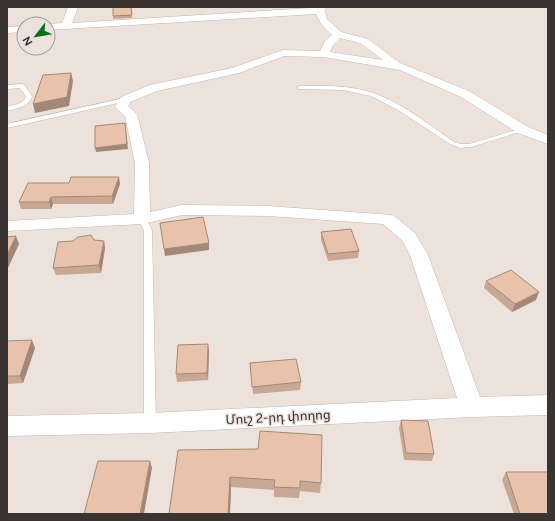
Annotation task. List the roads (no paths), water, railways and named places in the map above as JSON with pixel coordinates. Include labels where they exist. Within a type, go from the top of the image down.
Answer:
[{"type":"street","points":[[66,26],[74,7]]},
{"type":"street","points":[[56,27],[157,17],[320,9],[322,20],[338,35],[364,41],[387,59],[465,94],[523,130],[548,140]]},
{"type":"street","points":[[324,54],[326,46],[338,35]]},
{"type":"street","points":[[142,220],[142,163],[131,114],[121,107],[125,100],[154,88],[235,71],[283,53],[324,54],[403,67]]},
{"type":"street","points":[[7,226],[142,220],[182,210],[268,211],[387,219],[409,237],[419,255],[472,407]]},
{"type":"street","name":"Մուշ 2-րդ փողոց","points":[[7,426],[150,423],[472,407],[548,405]]},
{"type":"lane","points":[[7,87],[22,86],[29,96],[28,100],[22,104],[7,109]]},
{"type":"lane","points":[[300,88],[344,88],[377,96],[388,101],[452,143],[460,146],[469,146],[523,130]]},
{"type":"lane","points":[[7,126],[125,100]]},
{"type":"lane","points":[[142,220],[148,230],[150,423]]}]
